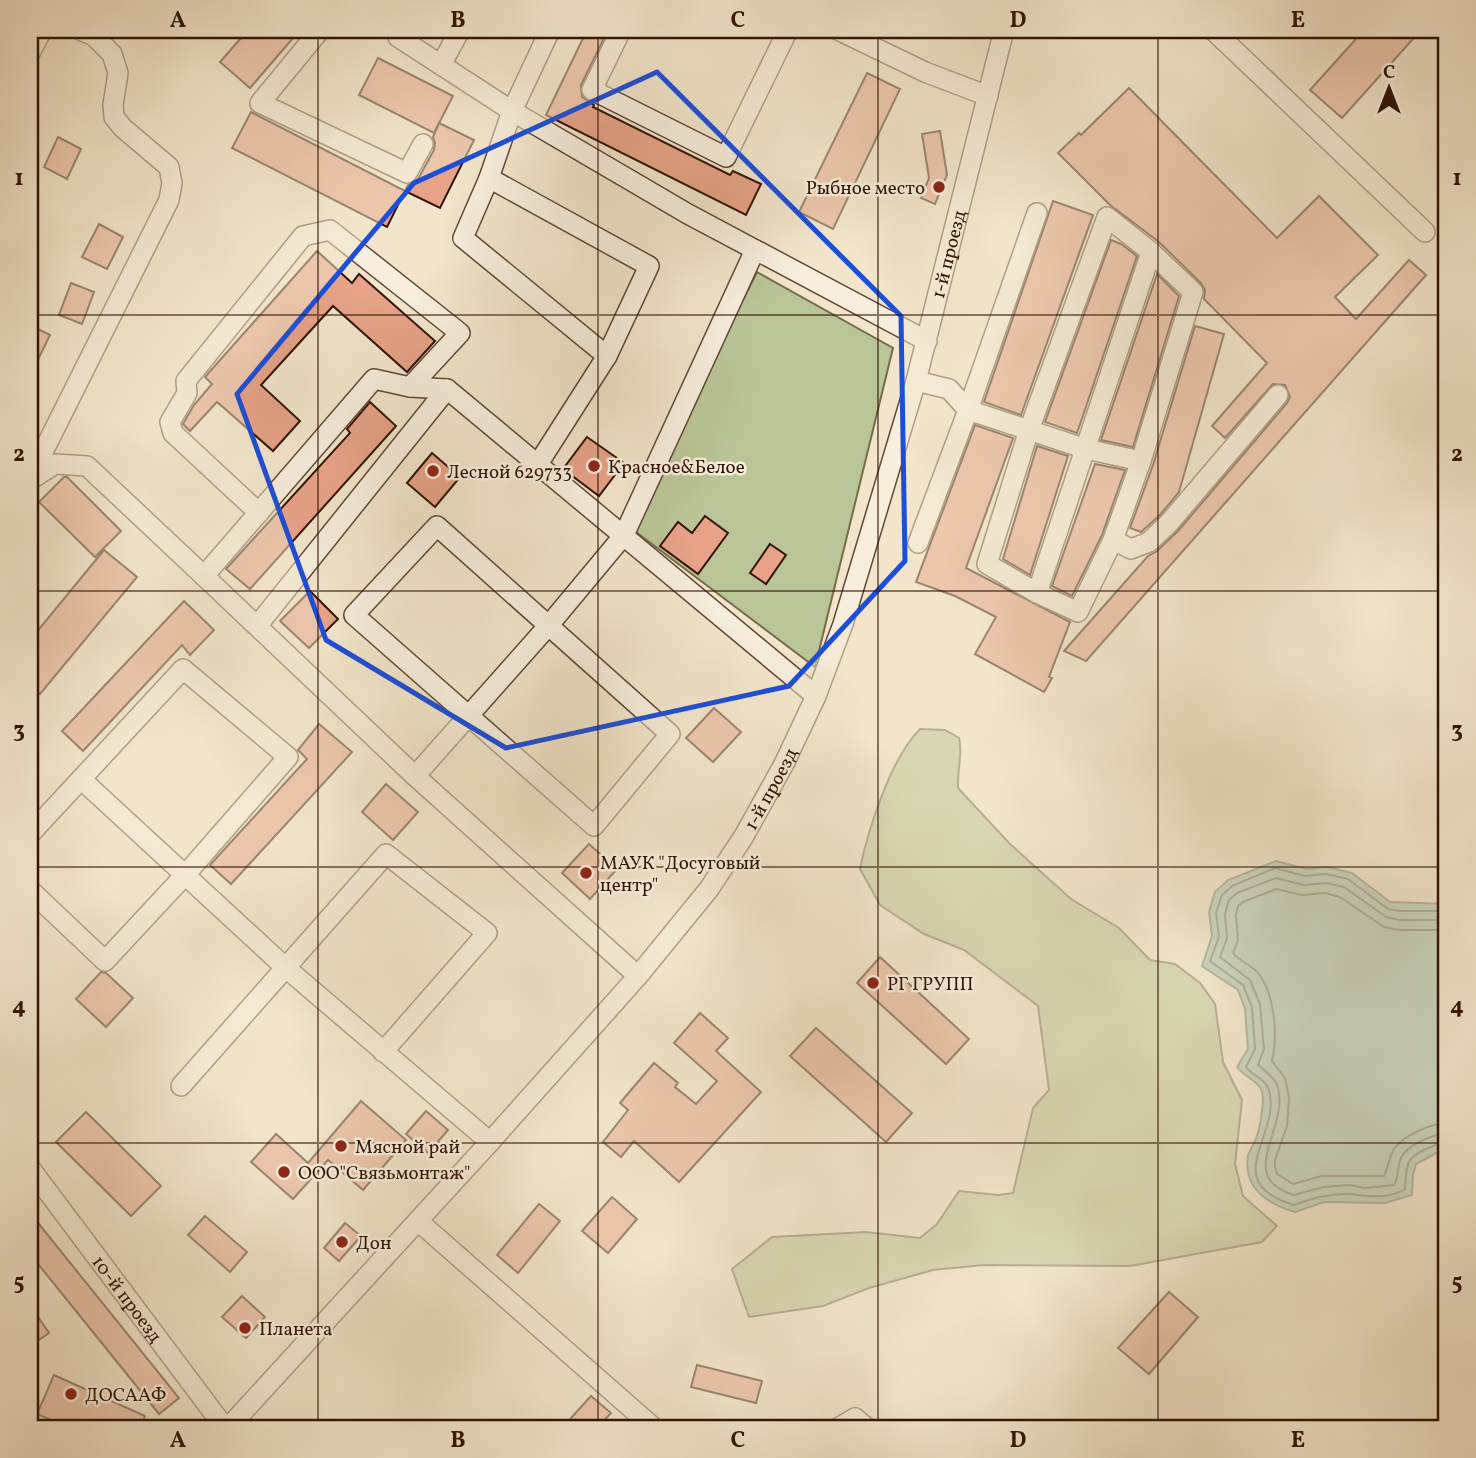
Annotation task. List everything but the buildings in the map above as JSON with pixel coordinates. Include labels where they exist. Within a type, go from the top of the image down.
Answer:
[{"type":"street","points":[[30,53],[42,30]]},
{"type":"street","points":[[30,480],[169,200],[172,183],[169,167],[114,117],[118,73],[112,54],[94,36],[80,30]]},
{"type":"street","points":[[320,30],[260,103],[407,173],[423,144]]},
{"type":"street","points":[[401,30],[398,37],[512,111],[688,214],[927,341]]},
{"type":"street","points":[[441,65],[460,30]]},
{"type":"street","points":[[551,30],[512,111],[464,238],[607,356]]},
{"type":"street","points":[[621,30],[592,90],[726,157],[788,30]]},
{"type":"street","points":[[838,30],[925,72],[988,96]]},
{"type":"street","name":"1-й проезд","points":[[227,1428],[490,1142],[638,976],[709,889],[744,836],[785,764],[816,696],[843,624],[916,381],[1004,30]]},
{"type":"street","points":[[1213,30],[1425,232]]},
{"type":"street","points":[[489,177],[649,265],[607,356],[538,464]]},
{"type":"street","points":[[918,543],[1037,213]]},
{"type":"street","points":[[1107,216],[1151,252],[1193,292],[1141,461],[1113,540],[1078,612],[1037,593],[987,564],[1029,430],[1107,216]]},
{"type":"street","points":[[259,513],[173,433],[170,422],[187,393],[186,381],[193,371],[303,236],[330,230],[460,332],[410,387]]},
{"type":"street","points":[[415,776],[549,625],[624,535],[755,250]]},
{"type":"street","points":[[1037,593],[1151,252]]},
{"type":"street","points":[[204,576],[374,379],[410,387],[447,389],[816,696]]},
{"type":"street","points":[[916,381],[949,389],[968,410],[1086,449],[1141,461]]},
{"type":"street","points":[[257,626],[447,389]]},
{"type":"street","points":[[1113,540],[1132,549],[1149,542],[1169,523],[1278,395]]},
{"type":"street","points":[[30,480],[55,464],[87,466],[415,776],[638,976]]},
{"type":"street","points":[[437,526],[549,625],[670,734],[594,826],[354,615],[437,526]]},
{"type":"street","points":[[30,834],[183,669],[288,757],[185,875],[105,961],[30,890]]},
{"type":"street","points":[[82,780],[286,968],[490,1142]]},
{"type":"street","points":[[181,1086],[386,854],[487,933],[383,1052]]},
{"type":"street","name":"10-й проезд","points":[[30,1168],[227,1428]]},
{"type":"street","points":[[418,1221],[654,1428]]},
{"type":"street","points":[[838,1428],[855,1418],[867,1428]]},
{"type":"highlighted area","points":[[657,72],[901,316],[905,561],[789,686],[506,748],[326,640],[237,394],[414,183]]},
{"type":"shaded area","points":[[757,272],[893,348],[815,667],[628,526]]},
{"type":"shaded area","points":[[920,729],[945,730],[959,738],[958,788],[1009,843],[1071,899],[1119,928],[1150,960],[1175,964],[1200,983],[1215,1004],[1223,1062],[1242,1100],[1235,1164],[1243,1196],[1277,1226],[1262,1242],[1130,1266],[984,1265],[933,1270],[869,1288],[823,1306],[749,1317],[732,1269],[772,1237],[866,1232],[920,1238],[937,1224],[959,1191],[998,1195],[1013,1193],[1033,1108],[1049,1090],[1038,1006],[964,950],[924,934],[880,905],[860,869],[875,815],[890,775],[909,742]]},
{"type":"water","points":[[1276,861],[1306,869],[1327,867],[1352,873],[1390,902],[1446,904],[1446,1148],[1416,1164],[1412,1195],[1385,1203],[1324,1202],[1295,1212],[1267,1199],[1249,1177],[1248,1156],[1259,1130],[1263,1099],[1259,1086],[1237,1067],[1248,1049],[1245,1009],[1238,990],[1202,966],[1212,936],[1209,912],[1215,892],[1228,880]]},
{"type":"place","name":"Рыбное место","points":[[939,187]]},
{"type":"place","name":"Красное&Белое","points":[[594,466]]},
{"type":"place","name":"Лесной 629733","points":[[433,471]]},
{"type":"place","name":"МАУК \"Досуговый центр\"","points":[[586,873]]},
{"type":"place","name":"РГ ГРУПП","points":[[873,983]]},
{"type":"place","name":"Мясной рай","points":[[341,1146]]},
{"type":"place","name":"ООО\"Связьмонтаж\"","points":[[284,1172]]},
{"type":"place","name":"Дон","points":[[342,1242]]},
{"type":"place","name":"Планета","points":[[245,1328]]},
{"type":"place","name":"ДОСААФ","points":[[71,1394]]}]
